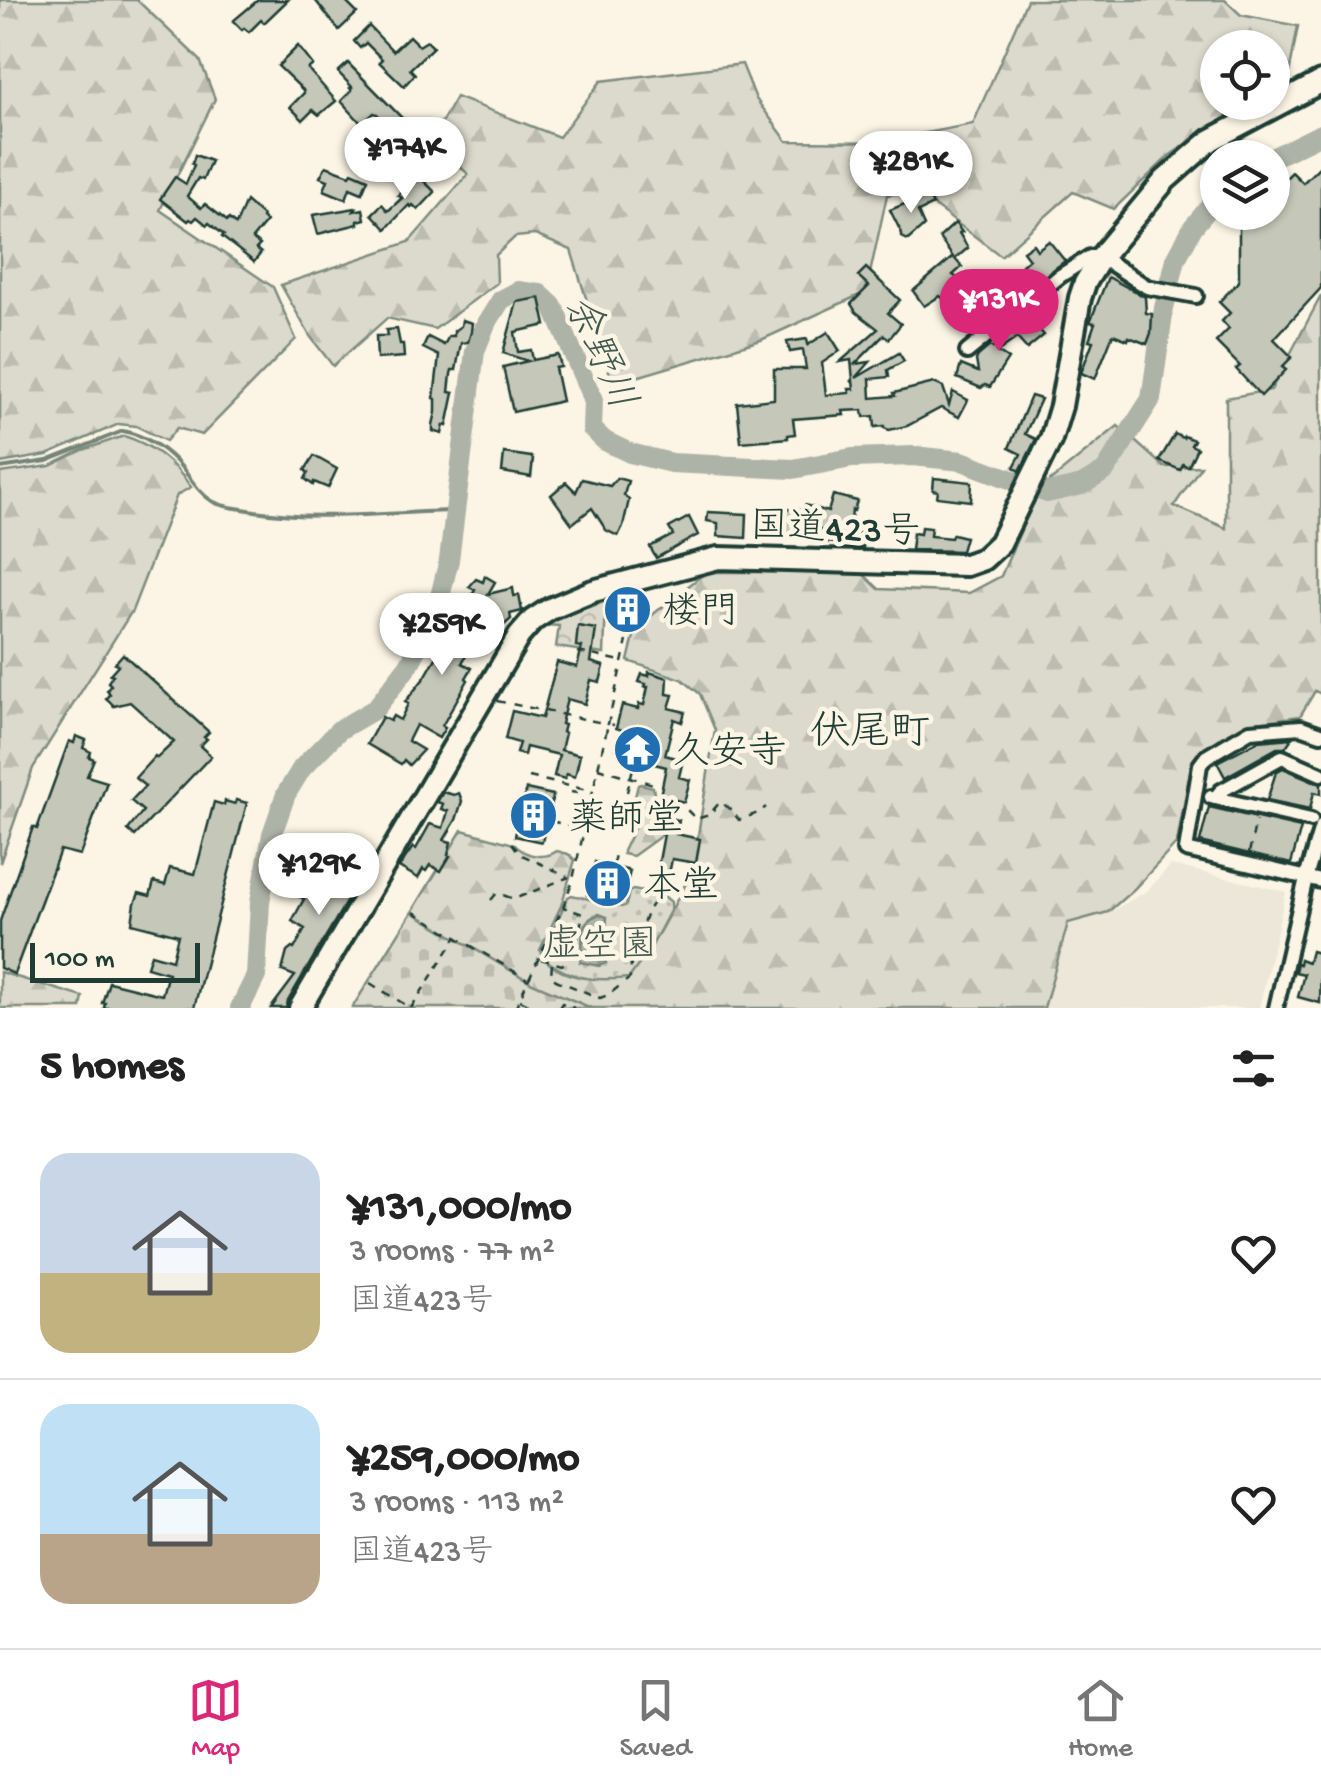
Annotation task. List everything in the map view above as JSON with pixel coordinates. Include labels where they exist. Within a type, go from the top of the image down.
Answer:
[{"type":"highway","name":"国道423号","points":[[300,1008],[479,702],[533,620],[593,591],[718,558],[966,565],[983,559],[1000,544],[1056,424],[1080,298],[1101,257],[1165,180],[1211,140],[1321,82]]},
{"type":"street","points":[[967,352],[1060,276],[1090,257],[1101,257],[1147,288],[1196,296]]},
{"type":"street","points":[[1321,734],[1301,727],[1250,731],[1206,757],[1200,765],[1186,850],[1321,881]]},
{"type":"street","points":[[1215,798],[1220,791],[1282,757],[1321,774]]},
{"type":"street","points":[[1195,794],[1316,824],[1276,1008]]},
{"type":"path","points":[[515,1008],[563,907],[611,725],[627,641]]},
{"type":"path","points":[[578,652],[622,662]]},
{"type":"path","points":[[489,698],[611,725]]},
{"type":"path","points":[[628,792],[634,764]]},
{"type":"path","points":[[598,768],[653,784]]},
{"type":"path","points":[[529,777],[593,792]]},
{"type":"path","points":[[674,804],[684,807],[696,820],[709,815],[720,802],[739,820],[766,806]]},
{"type":"path","points":[[1246,864],[1259,808]]},
{"type":"path","points":[[551,821],[584,829]]},
{"type":"path","points":[[512,843],[520,854],[571,878]]},
{"type":"path","points":[[613,864],[615,854]]},
{"type":"path","points":[[492,900],[496,893],[514,900],[571,878]]},
{"type":"path","points":[[552,889],[555,882]]},
{"type":"path","points":[[552,964],[551,976],[556,980],[600,998],[608,995],[630,978],[632,948],[639,941],[652,904]]},
{"type":"path","points":[[539,958],[562,965],[575,951],[584,914],[563,907]]},
{"type":"path","points":[[414,912],[529,980]]},
{"type":"path","points":[[370,983],[411,1008],[456,937]]},
{"type":"path","points":[[519,1000],[537,1008]]},
{"type":"path","points":[[559,1008],[562,1002],[574,1008]]},
{"type":"shaded area","points":[[1171,865],[1286,892],[1259,1008],[1044,1008],[1068,923],[1112,911],[1147,891]]},
{"type":"green space","points":[[0,0],[137,0],[200,60],[215,99],[160,210],[273,287],[296,339],[202,435],[177,428],[166,441],[136,426],[119,424],[47,455],[0,463]]},
{"type":"green space","points":[[1027,0],[1225,0],[1241,15],[1298,26],[1290,69],[1290,30],[1200,30],[1200,120],[1221,120],[1169,156],[1114,209],[1073,192],[1001,256],[914,191],[887,195],[866,292],[761,340],[613,384],[571,250],[535,235],[515,237],[496,255],[497,283],[435,329],[387,318],[333,366],[310,336],[281,285],[409,242],[468,174],[432,139],[456,97],[559,137],[601,81],[742,64],[756,99],[787,141],[890,142],[973,124]]},
{"type":"green space","points":[[1321,296],[1321,694],[1315,691],[1300,716],[1250,723],[1221,737],[1191,765],[1177,843],[1108,912],[1068,923],[1044,1008],[591,1008],[532,983],[412,912],[462,830],[514,844],[535,855],[557,851],[568,854],[575,860],[561,906],[540,950],[547,961],[567,974],[592,979],[629,978],[650,949],[692,872],[715,730],[700,694],[682,679],[628,661],[636,628],[706,572],[861,572],[879,589],[969,593],[1001,576],[1038,491],[1118,426],[1164,467],[1201,466],[1174,506],[1226,528],[1226,398],[1271,390]]},
{"type":"green space","points":[[124,436],[162,456],[191,487],[177,495],[132,611],[33,768],[0,863],[0,473],[50,466]]},
{"type":"green space","points":[[603,602],[604,654],[556,647],[559,626],[545,625],[559,616]]},
{"type":"green space","points":[[641,784],[653,787],[655,801],[667,807],[662,835],[633,856],[623,851],[637,822],[634,801]]},
{"type":"green space","name":"虚空園","points":[[633,890],[664,896],[671,902],[671,909],[629,979],[582,978],[541,956],[568,897],[622,907]]},
{"type":"green space","points":[[412,912],[532,983],[591,1008],[352,1008]]},
{"type":"green space","points":[[0,972],[83,997],[81,1008],[0,1008]]},
{"type":"water","points":[[599,914],[607,917],[606,930],[617,933],[602,944],[600,952],[606,963],[599,966],[580,962],[583,928]]},
{"type":"building","points":[[258,0],[288,0],[264,23],[261,20],[249,32],[242,30],[233,21]]},
{"type":"building","points":[[315,0],[344,0],[357,13],[339,30]]},
{"type":"building","points":[[369,26],[393,51],[409,36],[419,46],[427,41],[433,47],[410,69],[415,74],[404,86],[366,43],[360,48],[354,41]]},
{"type":"building","points":[[298,46],[313,65],[308,69],[336,101],[319,115],[313,110],[303,120],[290,107],[303,90],[278,66]]},
{"type":"building","points":[[348,63],[403,119],[407,126],[398,135],[374,113],[362,124],[341,101],[352,90],[338,72]]},
{"type":"building","points":[[195,155],[211,161],[203,180],[198,178],[187,196],[201,208],[205,204],[236,225],[246,201],[263,216],[266,222],[252,239],[260,245],[256,249],[261,253],[254,262],[209,223],[197,217],[188,221],[160,199],[175,177],[186,184]]},
{"type":"building","points":[[1321,165],[1321,288],[1274,339],[1292,357],[1282,367],[1286,370],[1261,396],[1236,369],[1240,366],[1216,342],[1229,329],[1222,321],[1230,313],[1219,302],[1239,281],[1239,230],[1290,230],[1290,174],[1303,183]]},
{"type":"building","points":[[326,166],[368,179],[362,193],[350,188],[346,199],[324,190],[328,180],[320,177]]},
{"type":"building","points":[[418,175],[435,192],[418,210],[409,205],[386,229],[372,214],[382,204],[388,211]]},
{"type":"building","points":[[924,196],[933,205],[918,212],[924,226],[908,240],[902,237],[890,210]]},
{"type":"building","points":[[356,208],[354,211],[363,209],[365,219],[358,224],[318,234],[313,215]]},
{"type":"building","points":[[955,223],[968,248],[955,259],[962,267],[953,275],[960,280],[945,300],[940,296],[924,306],[913,291],[953,257],[939,238]]},
{"type":"building","points":[[1049,241],[1065,261],[1037,282],[1022,265],[1029,259],[1023,251],[1033,244],[1037,250]]},
{"type":"building","points":[[866,268],[900,300],[888,313],[901,324],[889,339],[884,335],[855,364],[870,362],[856,378],[899,353],[904,361],[888,370],[889,377],[870,379],[871,398],[895,396],[894,393],[934,383],[943,387],[949,405],[953,392],[968,400],[959,417],[941,408],[907,426],[889,430],[875,427],[874,416],[864,417],[863,410],[843,411],[844,415],[793,419],[795,434],[788,438],[741,442],[737,403],[774,399],[774,369],[806,369],[803,350],[790,352],[787,342],[807,339],[808,345],[828,332],[840,351],[822,363],[826,395],[850,393],[849,389],[854,389],[851,360],[840,362],[878,329],[851,304],[869,286],[858,276]]},
{"type":"building","points":[[1108,277],[1145,297],[1146,313],[1152,314],[1151,333],[1147,344],[1113,334],[1095,379],[1081,373],[1093,341],[1089,340],[1095,323],[1090,322]]},
{"type":"building","points":[[540,298],[546,325],[515,332],[518,352],[531,350],[533,360],[558,355],[561,367],[555,368],[562,401],[513,412],[503,367],[528,361],[503,353],[517,302]]},
{"type":"building","points":[[1027,316],[1044,335],[1027,349],[1017,338],[997,352],[1008,359],[990,387],[981,388],[957,378],[961,365],[978,372],[978,356],[990,346],[993,348],[998,339]]},
{"type":"building","points":[[462,320],[472,323],[471,332],[468,342],[461,343],[456,370],[452,370],[449,392],[454,393],[442,434],[433,431],[439,356],[423,348],[428,337],[444,345]]},
{"type":"building","points":[[397,329],[404,357],[377,359],[376,336],[387,336],[386,330]]},
{"type":"building","points":[[1031,396],[1041,399],[1025,434],[1036,439],[1020,471],[1014,467],[1021,454],[1009,448]]},
{"type":"building","points":[[1175,434],[1194,440],[1191,445],[1197,448],[1188,467],[1183,464],[1180,470],[1159,461]]},
{"type":"building","points":[[504,453],[531,457],[531,477],[502,472]]},
{"type":"building","points":[[314,456],[337,469],[328,488],[305,479],[305,470]]},
{"type":"building","points":[[617,478],[628,481],[624,495],[629,500],[618,536],[606,530],[592,508],[572,524],[551,495],[566,482],[576,492],[582,479],[610,486]]},
{"type":"building","points":[[934,478],[972,482],[971,501],[937,497]]},
{"type":"building","points":[[833,495],[857,501],[850,532],[865,534],[863,548],[837,548],[838,543],[826,542],[827,532],[798,524],[795,534],[783,532],[784,529],[776,527],[778,519],[768,519],[768,508],[803,510],[805,505],[828,512]]},
{"type":"building","points":[[708,512],[747,514],[746,538],[718,536],[718,523],[707,521]]},
{"type":"building","points":[[689,517],[698,535],[656,558],[650,547],[673,535],[669,528]]},
{"type":"building","points":[[921,527],[931,528],[930,536],[965,537],[961,551],[911,550],[913,533],[920,534]]},
{"type":"building","points":[[485,576],[495,582],[488,594],[513,588],[514,596],[519,595],[522,611],[510,614],[511,619],[500,629],[497,616],[480,611],[464,640],[472,645],[462,663],[472,668],[442,726],[445,728],[439,738],[416,725],[408,741],[423,750],[409,765],[404,760],[401,764],[367,744],[382,717],[400,720],[408,704],[405,702],[425,677],[475,590],[469,587],[476,579],[483,582]]},
{"type":"building","points":[[578,626],[596,629],[591,662],[604,666],[600,682],[591,680],[585,704],[567,699],[561,724],[565,733],[561,750],[580,755],[575,777],[566,774],[565,779],[554,776],[559,755],[526,747],[524,755],[516,753],[519,743],[505,739],[512,711],[542,718],[557,662],[577,667],[582,647],[576,646]]},
{"type":"building","points":[[123,654],[209,732],[200,746],[211,756],[135,836],[128,830],[143,811],[131,801],[145,786],[135,778],[174,742],[130,702],[114,706],[106,698],[110,694],[110,674]]},
{"type":"building","points":[[649,672],[668,678],[667,694],[673,695],[669,708],[685,712],[682,722],[674,719],[665,755],[683,760],[679,777],[690,780],[684,802],[660,796],[666,767],[635,759],[640,741],[629,739],[631,733],[616,728],[622,705],[638,709],[639,704],[644,705],[648,687],[639,682],[642,674],[649,676]]},
{"type":"building","points":[[76,736],[86,740],[83,748],[94,759],[87,776],[107,782],[80,855],[60,850],[14,974],[0,968],[0,921],[33,827],[37,829],[69,741],[74,743]]},
{"type":"building","points":[[1292,738],[1285,748],[1277,748],[1225,777],[1217,762],[1258,741]]},
{"type":"building","points":[[1283,768],[1321,784],[1321,794],[1314,792],[1310,809],[1267,800],[1276,772]]},
{"type":"building","name":"薬師堂","points":[[526,789],[553,795],[542,842],[515,836]]},
{"type":"building","points":[[443,792],[459,793],[462,801],[444,840],[451,842],[450,856],[441,871],[430,865],[418,878],[399,867],[413,847],[416,849],[430,824],[443,828],[448,811],[437,802]]},
{"type":"building","points":[[236,800],[247,803],[194,1008],[104,1008],[109,982],[162,995],[168,973],[147,967],[151,954],[172,960],[178,935],[132,923],[135,903],[139,893],[150,896],[154,882],[165,885],[170,868],[195,874],[214,802],[235,804]]},
{"type":"building","points":[[1209,807],[1301,828],[1291,864],[1200,842]]},
{"type":"building","points":[[667,818],[679,820],[676,834],[700,839],[696,863],[672,859],[669,874],[657,872]]},
{"type":"building","points":[[350,846],[362,855],[352,870],[352,876],[359,880],[286,1008],[271,1008],[295,976],[282,971],[287,952],[294,949],[305,929],[292,921],[304,899],[296,895],[301,887],[311,893],[314,888],[318,890],[331,868],[327,865],[333,856],[340,861]]},
{"type":"building","name":"本堂","points":[[595,862],[630,871],[622,903],[587,895]]},
{"type":"building","points":[[1311,951],[1321,954],[1320,1003],[1298,997],[1304,974],[1295,972],[1297,963],[1300,959],[1308,962]]},
{"type":"waterway","name":"余野川","points":[[1290,149],[1321,134]]},
{"type":"waterway","name":"余野川","points":[[240,1008],[256,976],[260,902],[272,834],[286,794],[302,768],[339,730],[375,709],[409,665],[436,613],[449,560],[475,351],[501,300],[518,291],[540,294],[553,306],[593,400],[592,429],[605,441],[630,453],[671,463],[793,469],[852,458],[913,456],[962,461],[1047,493],[1082,485],[1105,471],[1151,399],[1164,308],[1176,259],[1200,219]]},
{"type":"waterway","points":[[0,468],[47,461],[123,431],[165,451],[206,497],[224,506],[301,515],[456,511]]},
{"type":"place","name":"楼門","points":[[627,609]]},
{"type":"place","name":"久安寺","points":[[637,749]]},
{"type":"place","name":"薬師堂","points":[[534,816]]},
{"type":"place","name":"本堂","points":[[608,883]]},
{"type":"district","name":"伏尾町","points":[[870,729]]}]
